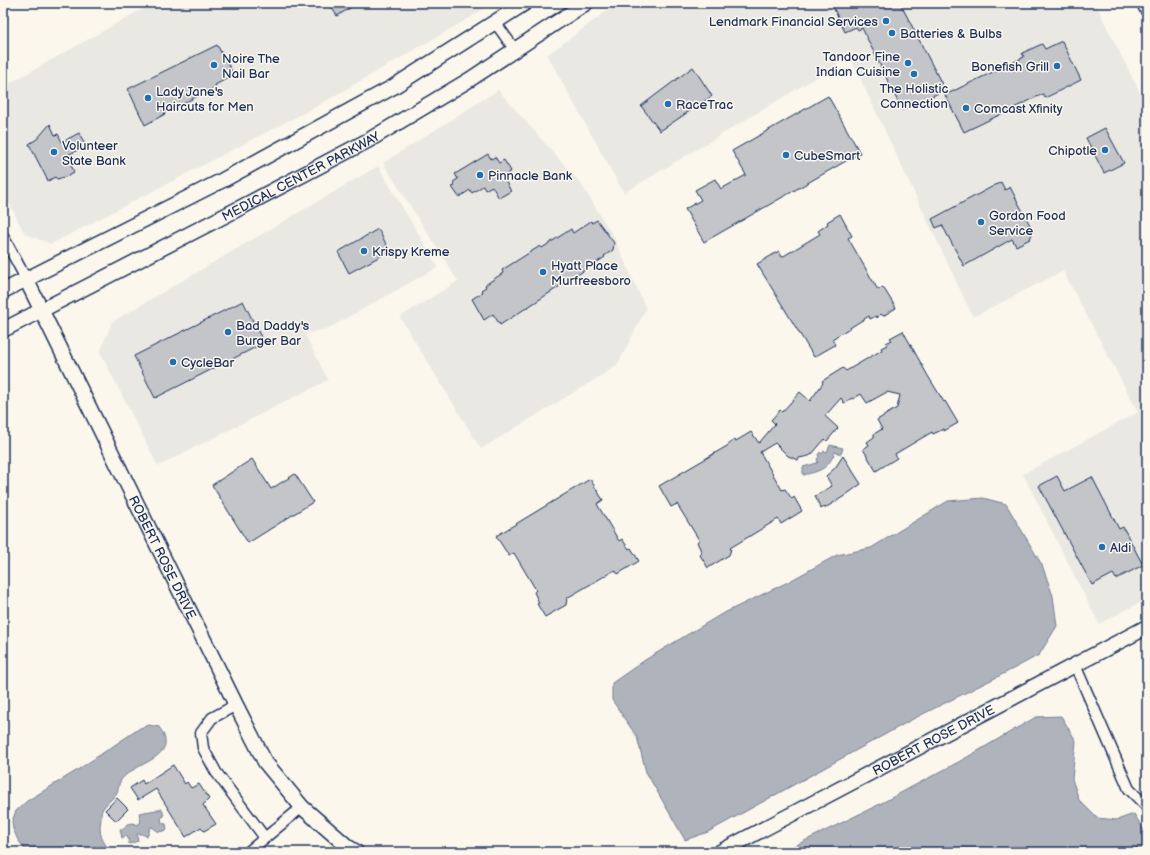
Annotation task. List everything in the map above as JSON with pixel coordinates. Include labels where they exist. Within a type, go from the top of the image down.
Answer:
[{"type":"main road","points":[[3,291],[230,177],[393,87],[525,3]]},
{"type":"main road","name":"MEDICAL CENTER PARKWAY","points":[[3,330],[369,140],[469,80],[586,3]]},
{"type":"main road","points":[[1144,3],[1147,9]]},
{"type":"main road","name":"ROBERT ROSE DRIVE","points":[[26,279],[236,705],[266,762],[302,807],[348,847],[356,852]]},
{"type":"main road","name":"ROBERT ROSE DRIVE","points":[[720,852],[1147,627]]},
{"type":"street","points":[[495,22],[515,50]]},
{"type":"street","name":"ROBERT ROSE DRIVE","points":[[3,236],[26,279]]},
{"type":"street","points":[[1075,665],[1129,789],[1147,808]]},
{"type":"street","points":[[236,705],[212,718],[201,733],[203,748],[216,772],[265,838]]},
{"type":"street","points":[[248,852],[302,807]]},
{"type":"shaded area","points":[[153,3],[491,3],[473,16],[317,106],[51,244],[25,234],[3,191],[3,87]]},
{"type":"shaded area","points":[[618,3],[1095,3],[1144,101],[1147,103],[1147,599],[1099,624],[1023,474],[1138,412],[1063,271],[973,317],[850,57],[624,193],[547,55]]},
{"type":"shaded area","points":[[498,90],[581,184],[614,237],[646,309],[617,366],[481,449],[400,317],[458,281],[383,163]]},
{"type":"shaded area","points":[[378,166],[438,267],[329,328],[305,334],[328,380],[158,466],[100,352],[112,322]]},
{"type":"shaded area","points":[[830,445],[843,448],[841,454],[835,452],[830,462],[824,468],[803,475],[803,467],[817,463],[820,452],[822,454],[824,451],[827,452]]},
{"type":"shaded area","points":[[983,498],[1006,504],[1042,565],[1053,596],[1057,626],[1039,655],[913,719],[708,832],[685,840],[646,772],[637,737],[612,700],[612,683],[645,660],[720,615],[788,582],[837,555],[871,548],[948,501]]},
{"type":"shaded area","points":[[1061,716],[1076,741],[1072,779],[1079,800],[1097,818],[1117,820],[1134,814],[1147,835],[1147,852],[782,852],[878,805],[964,759],[1036,717]]},
{"type":"shaded area","points":[[149,725],[159,727],[165,737],[165,746],[161,753],[127,774],[121,780],[118,791],[102,810],[100,829],[103,841],[112,852],[27,852],[18,840],[13,829],[12,821],[16,811],[27,801],[76,771],[140,728]]},
{"type":"shaded area","points":[[162,809],[164,816],[161,818],[162,823],[166,824],[167,830],[159,832],[152,827],[150,828],[148,835],[137,834],[138,841],[129,844],[126,836],[122,838],[120,829],[124,828],[127,824],[133,823],[137,825],[141,822],[139,813]]},
{"type":"building","points":[[329,3],[358,3],[337,16]]},
{"type":"building","points":[[831,3],[900,3],[945,90],[902,110],[862,28],[858,30],[856,27],[845,32]]},
{"type":"building","points":[[1062,41],[1081,80],[1045,98],[1043,94],[964,132],[945,95],[1024,57],[1022,53],[1042,44],[1045,49]]},
{"type":"building","points":[[217,45],[234,75],[215,85],[216,87],[164,113],[165,114],[145,125],[128,89]]},
{"type":"building","points":[[693,67],[712,96],[660,131],[641,106]]},
{"type":"building","points":[[828,96],[860,153],[704,242],[685,209],[701,200],[695,190],[715,179],[721,189],[746,175],[732,151]]},
{"type":"building","name":"Volunteer State Bank","points":[[50,124],[55,135],[58,134],[62,142],[79,133],[86,146],[68,155],[73,164],[71,165],[74,172],[65,177],[57,179],[55,177],[48,181],[29,144],[37,139]]},
{"type":"building","name":"Chipotle","points":[[1105,128],[1124,163],[1104,173],[1086,138]]},
{"type":"building","name":"Pinnacle Bank","points":[[488,154],[491,159],[495,157],[499,163],[504,160],[511,171],[503,177],[511,191],[499,198],[492,186],[485,190],[483,186],[472,193],[470,190],[459,197],[452,187],[455,186],[453,182],[458,179],[455,174]]},
{"type":"building","name":"Gordon Food Service","points":[[1001,182],[1005,190],[1010,187],[1033,231],[1030,239],[1016,246],[1012,239],[964,266],[942,225],[936,228],[932,219]]},
{"type":"building","points":[[840,214],[852,236],[848,238],[878,290],[883,287],[896,308],[883,316],[881,314],[877,318],[876,316],[870,319],[869,316],[832,339],[835,345],[814,357],[757,264],[779,251],[782,257],[820,234],[818,231],[828,224],[827,222]]},
{"type":"building","name":"Hyatt Place Murfreesboro","points":[[597,220],[614,243],[613,250],[604,256],[605,257],[500,325],[493,314],[484,320],[472,299],[483,292],[481,290],[486,287],[485,285],[503,273],[502,270],[540,246],[542,248],[571,229],[573,233],[591,221],[592,223]]},
{"type":"building","name":"Krispy Kreme","points":[[378,229],[390,251],[349,273],[338,252]]},
{"type":"building","points":[[243,301],[264,343],[155,398],[134,356]]},
{"type":"building","points":[[903,331],[928,376],[958,423],[944,431],[944,429],[933,434],[932,432],[895,454],[897,458],[876,471],[863,449],[869,445],[867,442],[874,437],[874,434],[882,429],[877,420],[897,408],[900,395],[887,392],[867,403],[861,394],[844,403],[841,398],[825,416],[838,428],[827,441],[825,439],[809,456],[799,458],[798,460],[788,456],[775,443],[760,452],[782,490],[785,489],[792,499],[794,497],[802,511],[781,524],[778,519],[730,548],[729,555],[708,568],[700,555],[702,553],[697,542],[699,540],[677,504],[671,507],[659,486],[727,446],[734,440],[736,441],[751,432],[759,443],[775,424],[771,420],[780,410],[782,412],[800,392],[810,401],[823,383],[822,381],[843,368],[846,371],[882,350],[881,348],[887,345],[886,343],[892,340],[890,338]]},
{"type":"building","points":[[843,456],[861,484],[843,497],[821,509],[815,496],[832,486],[826,476],[835,468]]},
{"type":"building","points":[[252,459],[271,489],[295,474],[313,502],[248,543],[212,485]]},
{"type":"building","name":"Aldi","points":[[1057,476],[1065,491],[1092,477],[1119,529],[1123,527],[1143,565],[1116,579],[1113,574],[1092,585],[1039,486]]},
{"type":"building","points":[[590,479],[603,500],[597,504],[619,541],[622,539],[629,549],[631,548],[639,561],[618,574],[615,570],[567,598],[566,605],[545,617],[537,604],[539,603],[534,592],[536,590],[514,553],[509,556],[496,536]]},
{"type":"building","points":[[173,765],[185,784],[187,782],[191,788],[199,784],[209,799],[203,805],[216,824],[204,831],[201,827],[186,837],[156,789],[138,800],[130,788],[142,780],[144,784]]},
{"type":"building","points":[[117,798],[128,809],[116,821],[105,810]]},
{"type":"place","name":"Lendmark Financial Services","points":[[886,21]]},
{"type":"place","name":"Batteries & Bulbs","points":[[892,33]]},
{"type":"place","name":"Tandoor Fine Indian Cuisine","points":[[908,63]]},
{"type":"place","name":"Noire The Nail Bar","points":[[214,65]]},
{"type":"place","name":"Bonefish Grill","points":[[1057,66]]},
{"type":"place","name":"The Holistic Connection","points":[[914,74]]},
{"type":"place","name":"Lady Jane's Haircuts for Men","points":[[148,98]]},
{"type":"place","name":"RaceTrac","points":[[668,104]]},
{"type":"place","name":"Comcast Xfinity","points":[[966,108]]},
{"type":"place","name":"Chipotle","points":[[1105,150]]},
{"type":"place","name":"Volunteer State Bank","points":[[54,152]]},
{"type":"place","name":"CubeSmart","points":[[786,155]]},
{"type":"place","name":"Pinnacle Bank","points":[[480,175]]},
{"type":"place","name":"Gordon Food Service","points":[[981,222]]},
{"type":"place","name":"Krispy Kreme","points":[[364,251]]},
{"type":"place","name":"Hyatt Place Murfreesboro","points":[[543,272]]},
{"type":"place","name":"Bad Daddy's Burger Bar","points":[[228,332]]},
{"type":"place","name":"CycleBar","points":[[173,362]]},
{"type":"place","name":"Aldi","points":[[1102,547]]}]
